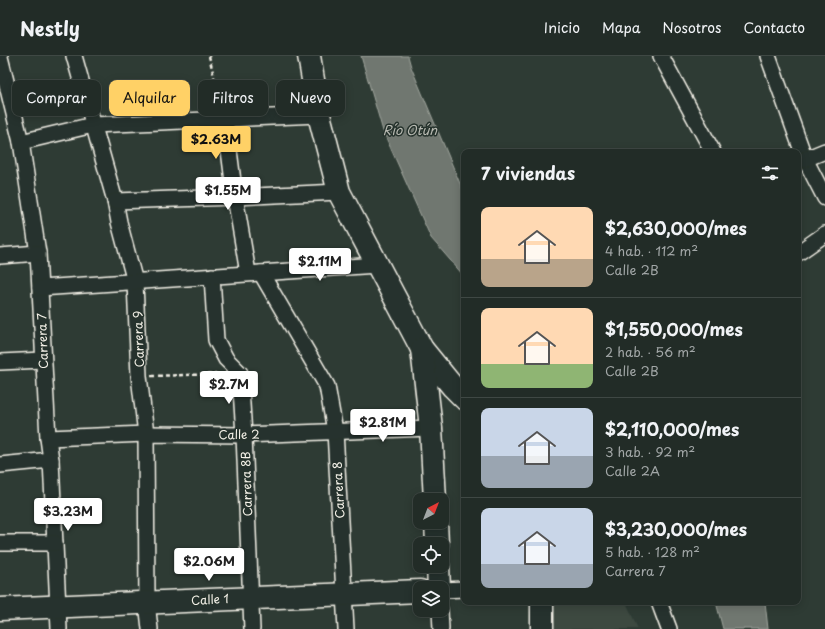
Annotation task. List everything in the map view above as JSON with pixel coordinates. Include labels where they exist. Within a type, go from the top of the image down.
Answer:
[{"type":"main road","points":[[309,56],[313,80]]},
{"type":"main road","points":[[320,116],[339,192],[422,349],[461,395]]},
{"type":"main road","points":[[422,349],[431,428],[435,493]]},
{"type":"main road","name":"Calle 1","points":[[0,609],[250,597],[413,591]]},
{"type":"main road","points":[[542,605],[542,629]]},
{"type":"street","name":"Carrera 7","points":[[0,56],[21,142],[38,253],[43,360],[48,438],[51,460],[59,629]]},
{"type":"street","name":"Carrera 9","points":[[74,56],[115,201],[135,282],[139,376],[146,434],[147,602],[150,629]]},
{"type":"street","points":[[661,56],[711,149]]},
{"type":"street","points":[[768,56],[798,149]]},
{"type":"street","points":[[21,142],[93,125],[281,116]]},
{"type":"street","points":[[224,119],[235,197],[255,273]]},
{"type":"street","points":[[825,151],[802,161],[825,198]]},
{"type":"street","points":[[115,201],[339,192]]},
{"type":"street","points":[[801,251],[825,234]]},
{"type":"street","points":[[0,256],[38,253]]},
{"type":"street","points":[[40,288],[377,265]]},
{"type":"street","name":"Carrera 8","points":[[255,273],[327,386],[335,431],[346,629]]},
{"type":"street","points":[[212,276],[216,340],[226,359],[240,373]]},
{"type":"street","points":[[0,362],[43,360]]},
{"type":"street","name":"Carrera 8B","points":[[240,373],[252,629]]},
{"type":"street","name":"Calle 2","points":[[48,438],[146,434],[244,435],[431,428]]},
{"type":"street","points":[[0,464],[51,460]]},
{"type":"street","points":[[0,543],[55,542]]},
{"type":"street","points":[[449,590],[461,589]]},
{"type":"street","points":[[660,605],[669,629]]},
{"type":"street","points":[[440,617],[441,629]]},
{"type":"path","points":[[209,56],[224,119]]},
{"type":"path","points":[[139,376],[240,373]]},
{"type":"shaded area","points":[[542,605],[627,605],[638,629],[542,629]]},
{"type":"water","name":"Río Otún","points":[[361,56],[408,56],[411,67],[461,186],[461,273],[431,238],[383,131]]},
{"type":"water","points":[[717,605],[765,605],[768,629],[723,629]]}]
